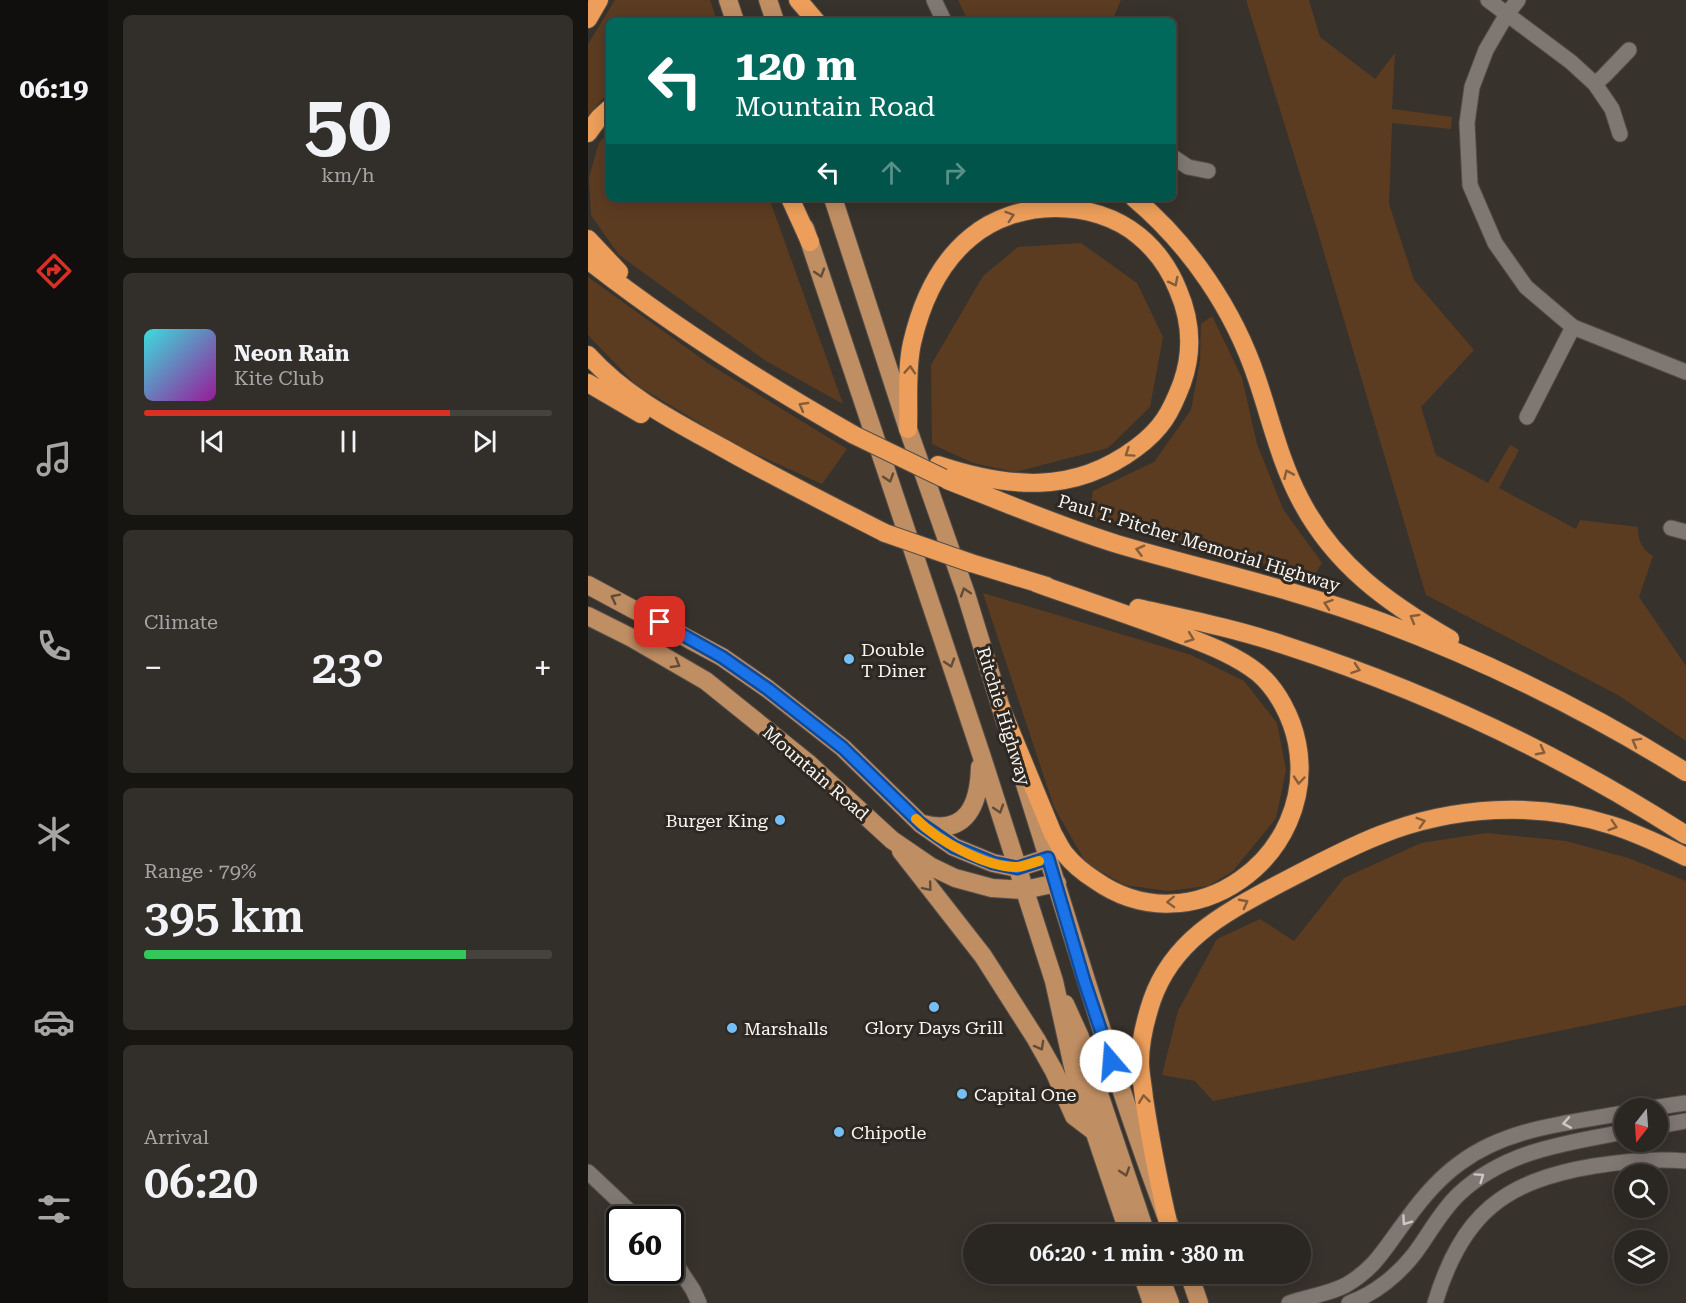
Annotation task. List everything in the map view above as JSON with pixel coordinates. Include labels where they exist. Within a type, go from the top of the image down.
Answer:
[{"type":"highway","points":[[588,10],[598,0]]},
{"type":"highway","points":[[588,19],[598,0]]},
{"type":"highway","points":[[798,0],[813,18]]},
{"type":"highway","points":[[588,133],[606,112]]},
{"type":"highway","points":[[791,201],[810,242]]},
{"type":"highway","points":[[1138,201],[1179,243],[1203,273],[1226,308],[1258,380],[1284,464],[1300,500],[1323,536],[1348,567],[1376,591],[1405,613],[1500,671]]},
{"type":"highway","points":[[908,429],[912,344],[933,285],[950,258],[996,220],[1025,211],[1056,207],[1086,212],[1116,222],[1138,236],[1158,255],[1173,278],[1185,306],[1190,353],[1185,375],[1165,421],[1146,441],[1126,456],[1097,471],[1039,484],[1008,483],[940,471]]},
{"type":"highway","points":[[588,239],[615,268],[725,359]]},
{"type":"highway","name":"Paul T. Pitcher Memorial Highway","points":[[588,260],[635,297],[725,359],[854,435],[1053,522],[1116,544],[1297,593],[1381,621],[1464,655],[1561,700],[1686,772]]},
{"type":"highway","points":[[588,355],[630,394],[660,414],[789,485],[885,532]]},
{"type":"highway","points":[[588,382],[654,423],[724,461],[787,491],[885,532],[1148,622],[1216,648],[1242,661],[1260,675],[1274,692],[1287,712],[1295,732],[1300,775],[1298,792],[1288,825],[1261,865],[1242,880],[1219,893],[1173,903],[1150,902],[1123,895],[1089,876],[1065,854],[1053,834],[1001,708]]},
{"type":"highway","points":[[1036,584],[1208,623],[1282,644],[1365,672],[1447,705],[1539,749],[1628,798],[1686,835]]},
{"type":"highway","points":[[1170,1224],[1150,1142],[1140,1062],[1153,999],[1164,976],[1181,950],[1202,929],[1228,911],[1342,851],[1382,834],[1429,820],[1477,811],[1525,810],[1571,816],[1611,825],[1686,857]]},
{"type":"main road","points":[[728,0],[734,18]]},
{"type":"main road","points":[[768,0],[774,18]]},
{"type":"main road","name":"Ritchie Highway","points":[[796,201],[981,754],[1053,981],[1071,1063],[1126,1224]]},
{"type":"main road","name":"Ritchie Highway","points":[[834,201],[908,429],[966,594],[1057,883],[1084,980],[1169,1224]]},
{"type":"main road","name":"Mountain Road","points":[[588,585],[722,657],[768,689],[843,748],[933,834],[967,853],[993,863],[1017,868]]},
{"type":"main road","name":"Mountain Road","points":[[588,616],[632,638],[706,681],[808,763],[892,840],[930,866],[955,878],[992,888],[1024,890],[1057,883]]},
{"type":"main road","points":[[921,824],[934,827],[958,823],[970,812],[979,790],[981,754]]},
{"type":"main road","points":[[892,840],[983,956],[1036,1039],[1054,1071],[1074,1116],[1095,1132]]},
{"type":"main road","points":[[1017,868],[1048,858]]},
{"type":"main road","points":[[1053,981],[1080,1037],[1143,1224]]},
{"type":"main road","points":[[1145,1284],[1152,1303]]},
{"type":"main road","points":[[1163,1284],[1170,1303]]},
{"type":"main road","points":[[1192,1284],[1199,1303]]},
{"type":"street","points":[[934,0],[943,18]]},
{"type":"street","points":[[1488,0],[1571,62],[1594,84],[1612,109],[1620,134]]},
{"type":"street","points":[[1518,0],[1486,50],[1472,87],[1467,123],[1470,185],[1495,243],[1526,287],[1573,327],[1686,372]]},
{"type":"street","points":[[1594,84],[1629,50]]},
{"type":"street","points":[[1176,159],[1188,167],[1208,171]]},
{"type":"street","points":[[1527,417],[1573,327]]},
{"type":"street","points":[[1668,1105],[1686,1102]]},
{"type":"street","points":[[1289,1303],[1344,1286],[1364,1272],[1381,1256],[1405,1221],[1440,1179],[1461,1162],[1483,1149],[1513,1135],[1539,1128],[1614,1115]]},
{"type":"street","points":[[1668,1124],[1686,1121]]},
{"type":"street","points":[[1349,1303],[1380,1287],[1402,1268],[1442,1211],[1459,1193],[1497,1166],[1546,1147],[1614,1134]]},
{"type":"street","points":[[1435,1303],[1451,1259],[1463,1238],[1485,1211],[1517,1189],[1542,1177],[1564,1171],[1625,1161],[1650,1159],[1686,1161]]},
{"type":"street","points":[[588,1172],[624,1206]]},
{"type":"street","points":[[684,1276],[699,1303]]},
{"type":"shaded area","points":[[615,0],[710,0],[716,18],[606,18],[606,96],[588,117],[588,44]]},
{"type":"shaded area","points":[[958,0],[1121,0],[1113,18],[967,18]]},
{"type":"shaded area","points":[[1246,0],[1309,0],[1320,37],[1375,79],[1395,53],[1392,109],[1452,117],[1451,129],[1392,123],[1389,204],[1414,280],[1474,350],[1421,407],[1436,455],[1488,483],[1510,445],[1519,450],[1499,488],[1576,529],[1580,520],[1638,527],[1641,544],[1653,556],[1639,597],[1686,666],[1686,741],[1618,695],[1426,595]]},
{"type":"shaded area","points":[[606,135],[606,201],[770,201],[843,404],[766,361],[619,255],[591,215],[589,177],[599,143]]},
{"type":"shaded area","points":[[1081,243],[1137,283],[1163,337],[1150,407],[1108,448],[1015,472],[973,463],[932,444],[931,365],[983,276],[1018,247]]},
{"type":"shaded area","points":[[588,277],[709,364],[847,449],[822,484],[738,446],[635,384],[588,335]]},
{"type":"shaded area","points":[[1212,316],[1242,378],[1257,444],[1283,509],[1322,563],[1313,577],[1089,516],[1093,491],[1154,462],[1191,410],[1200,361],[1201,324]]},
{"type":"shaded area","points":[[983,593],[1191,655],[1244,681],[1277,723],[1286,770],[1276,818],[1233,871],[1208,886],[1168,891],[1125,885],[1086,863],[1054,807]]},
{"type":"shaded area","points":[[1486,833],[1566,841],[1628,858],[1686,881],[1686,1005],[1213,1101],[1195,1081],[1162,1075],[1178,1011],[1217,939],[1260,919],[1294,941],[1344,878],[1421,843]]},
{"type":"slow traffic","points":[[916,819],[933,834],[954,847],[993,863],[1017,868],[1039,861]]},
{"type":"place","name":"Double T Diner","points":[[849,659]]},
{"type":"place","name":"Burger King","points":[[780,820]]},
{"type":"place","name":"Glory Days Grill","points":[[934,1007]]},
{"type":"place","name":"Marshalls","points":[[732,1028]]},
{"type":"place","name":"Capital One","points":[[962,1094]]},
{"type":"place","name":"Chipotle","points":[[839,1132]]},
{"type":"route","points":[[660,622],[722,657],[768,689],[843,748],[921,824],[954,847],[993,863],[1017,868],[1048,858],[1111,1061]]}]
